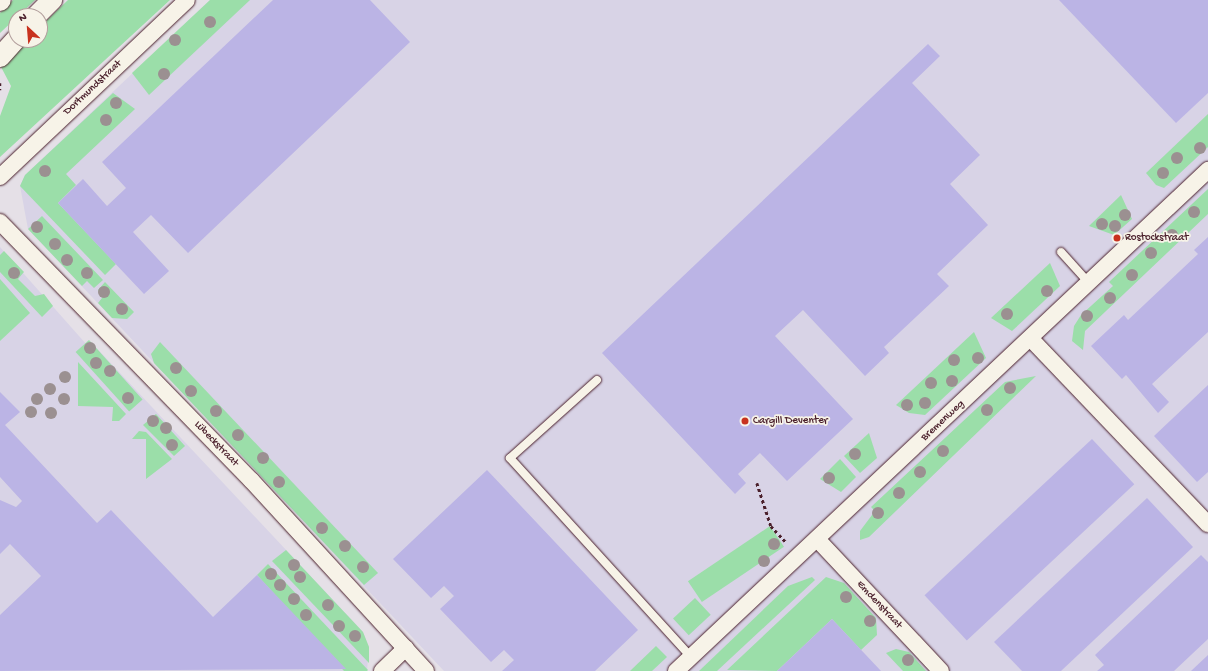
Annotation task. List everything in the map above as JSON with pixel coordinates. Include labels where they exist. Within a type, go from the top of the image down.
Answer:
[{"type":"street","name":"Dortmundstraat","points":[[0,177],[187,0]]},
{"type":"street","points":[[0,57],[8,48]]},
{"type":"street","name":"Bremenweg","points":[[676,671],[1031,339],[1208,170]]},
{"type":"street","name":"Lübeckstraat","points":[[0,222],[251,480],[426,671]]},
{"type":"street","points":[[1031,339],[1208,524]]},
{"type":"street","name":"Emdenstraat","points":[[817,539],[941,671]]},
{"type":"street","points":[[382,671],[406,648]]},
{"type":"lane","points":[[1061,252],[1089,283]]},
{"type":"lane","points":[[597,380],[510,458],[691,657]]},
{"type":"path","points":[[0,83],[0,90]]},
{"type":"path","points":[[757,483],[771,526]]},
{"type":"shaded area","points":[[210,0],[1208,0],[1208,671],[444,671],[28,229],[20,186],[25,175]]},
{"type":"shaded area","points":[[0,247],[87,345],[90,341],[363,632],[369,647],[367,671],[0,671]]},
{"type":"green space","points":[[13,0],[35,0],[27,8],[8,8],[8,25],[0,33],[0,13]]},
{"type":"green space","points":[[68,0],[170,0],[0,157],[0,116],[11,86],[0,65],[18,48],[48,48],[48,19]]},
{"type":"green space","points":[[210,0],[250,0],[149,95],[132,73]]},
{"type":"green space","points":[[113,93],[135,109],[66,174],[76,185],[58,203],[116,264],[105,275],[20,186],[25,175]]},
{"type":"green space","points":[[1208,114],[1208,147],[1164,188],[1156,185],[1146,173]]},
{"type":"green space","points":[[1208,189],[1208,214],[1085,331],[1083,350],[1072,341],[1074,326],[1081,315],[1113,286],[1109,282]]},
{"type":"green space","points":[[1121,195],[1132,219],[1114,235],[1089,226]]},
{"type":"green space","points":[[42,216],[103,280],[94,288],[87,281],[82,286],[28,229]]},
{"type":"green space","points":[[4,251],[24,272],[18,279],[35,296],[44,294],[53,306],[42,317],[0,272],[0,255]]},
{"type":"green space","points":[[1050,263],[1060,286],[1012,331],[991,318]]},
{"type":"green space","points":[[0,279],[30,313],[0,341]]},
{"type":"green space","points":[[105,282],[134,312],[127,319],[112,318],[98,303],[102,298],[98,290]]},
{"type":"green space","points":[[974,332],[986,358],[925,415],[909,413],[896,405]]},
{"type":"green space","points":[[89,340],[143,399],[129,411],[76,352]]},
{"type":"green space","points":[[160,342],[378,573],[364,585],[154,363],[151,354]]},
{"type":"green space","points":[[78,362],[126,414],[119,421],[112,421],[113,407],[78,406]]},
{"type":"green space","points":[[1036,376],[869,537],[860,540],[860,531],[875,511],[871,507],[1005,382]]},
{"type":"green space","points":[[156,414],[185,446],[174,456],[143,425]]},
{"type":"green space","points":[[139,431],[146,432],[172,459],[146,479],[146,439],[132,439]]},
{"type":"green space","points":[[869,433],[877,458],[860,473],[844,456]]},
{"type":"green space","points":[[840,459],[856,477],[841,492],[820,479]]},
{"type":"green space","points":[[770,526],[784,547],[702,602],[688,581]]},
{"type":"green space","points":[[286,550],[363,632],[369,647],[369,663],[272,561]]},
{"type":"green space","points":[[268,564],[368,670],[367,671],[344,671],[257,575]]},
{"type":"green space","points":[[812,577],[815,580],[717,671],[699,671],[788,586]]},
{"type":"green space","points":[[826,577],[844,583],[876,618],[877,635],[861,650],[832,619],[777,671],[727,670]]},
{"type":"green space","points":[[695,598],[711,615],[689,635],[673,618]]},
{"type":"green space","points":[[656,646],[667,657],[652,671],[630,671]]},
{"type":"green space","points":[[896,649],[909,652],[926,671],[903,671],[886,653]]},
{"type":"building","points":[[273,0],[370,0],[410,42],[188,253],[151,215],[133,232],[169,271],[144,294],[58,203],[83,179],[107,206],[126,188],[102,162]]},
{"type":"building","points":[[1059,0],[1208,0],[1208,93],[1176,123]]},
{"type":"building","points":[[928,44],[940,56],[912,83],[980,155],[950,184],[988,225],[937,274],[949,286],[884,347],[889,353],[865,376],[803,310],[775,336],[853,419],[787,481],[760,453],[738,474],[746,483],[735,494],[602,353]]},
{"type":"building","points":[[1208,237],[1208,332],[1152,384],[1169,402],[1158,413],[1126,375],[1122,379],[1091,346],[1124,315],[1128,320],[1198,254],[1194,250]]},
{"type":"building","points":[[1208,385],[1208,472],[1197,482],[1154,436]]},
{"type":"building","points":[[0,392],[20,412],[5,425],[97,523],[111,510],[213,617],[257,575],[346,669],[0,671],[0,615],[41,576],[10,544],[0,554],[0,500],[16,507],[22,501],[0,477]]},
{"type":"building","points":[[1092,439],[1134,484],[967,641],[925,595]]},
{"type":"building","points":[[487,470],[638,630],[595,671],[502,671],[514,660],[504,650],[491,662],[440,609],[454,596],[444,586],[431,598],[393,559]]},
{"type":"building","points":[[1147,498],[1193,547],[1061,671],[1022,671],[994,642]]},
{"type":"building","points":[[1201,555],[1208,562],[1208,639],[1174,671],[1097,671],[1104,665],[1095,655]]},
{"type":"building","points":[[832,619],[881,671],[777,671]]},
{"type":"building","points":[[1208,655],[1208,671],[1191,671]]},
{"type":"place","name":"Rostockstraat","points":[[1117,238]]},
{"type":"place","name":"Cargill Deventer","points":[[745,421]]}]
